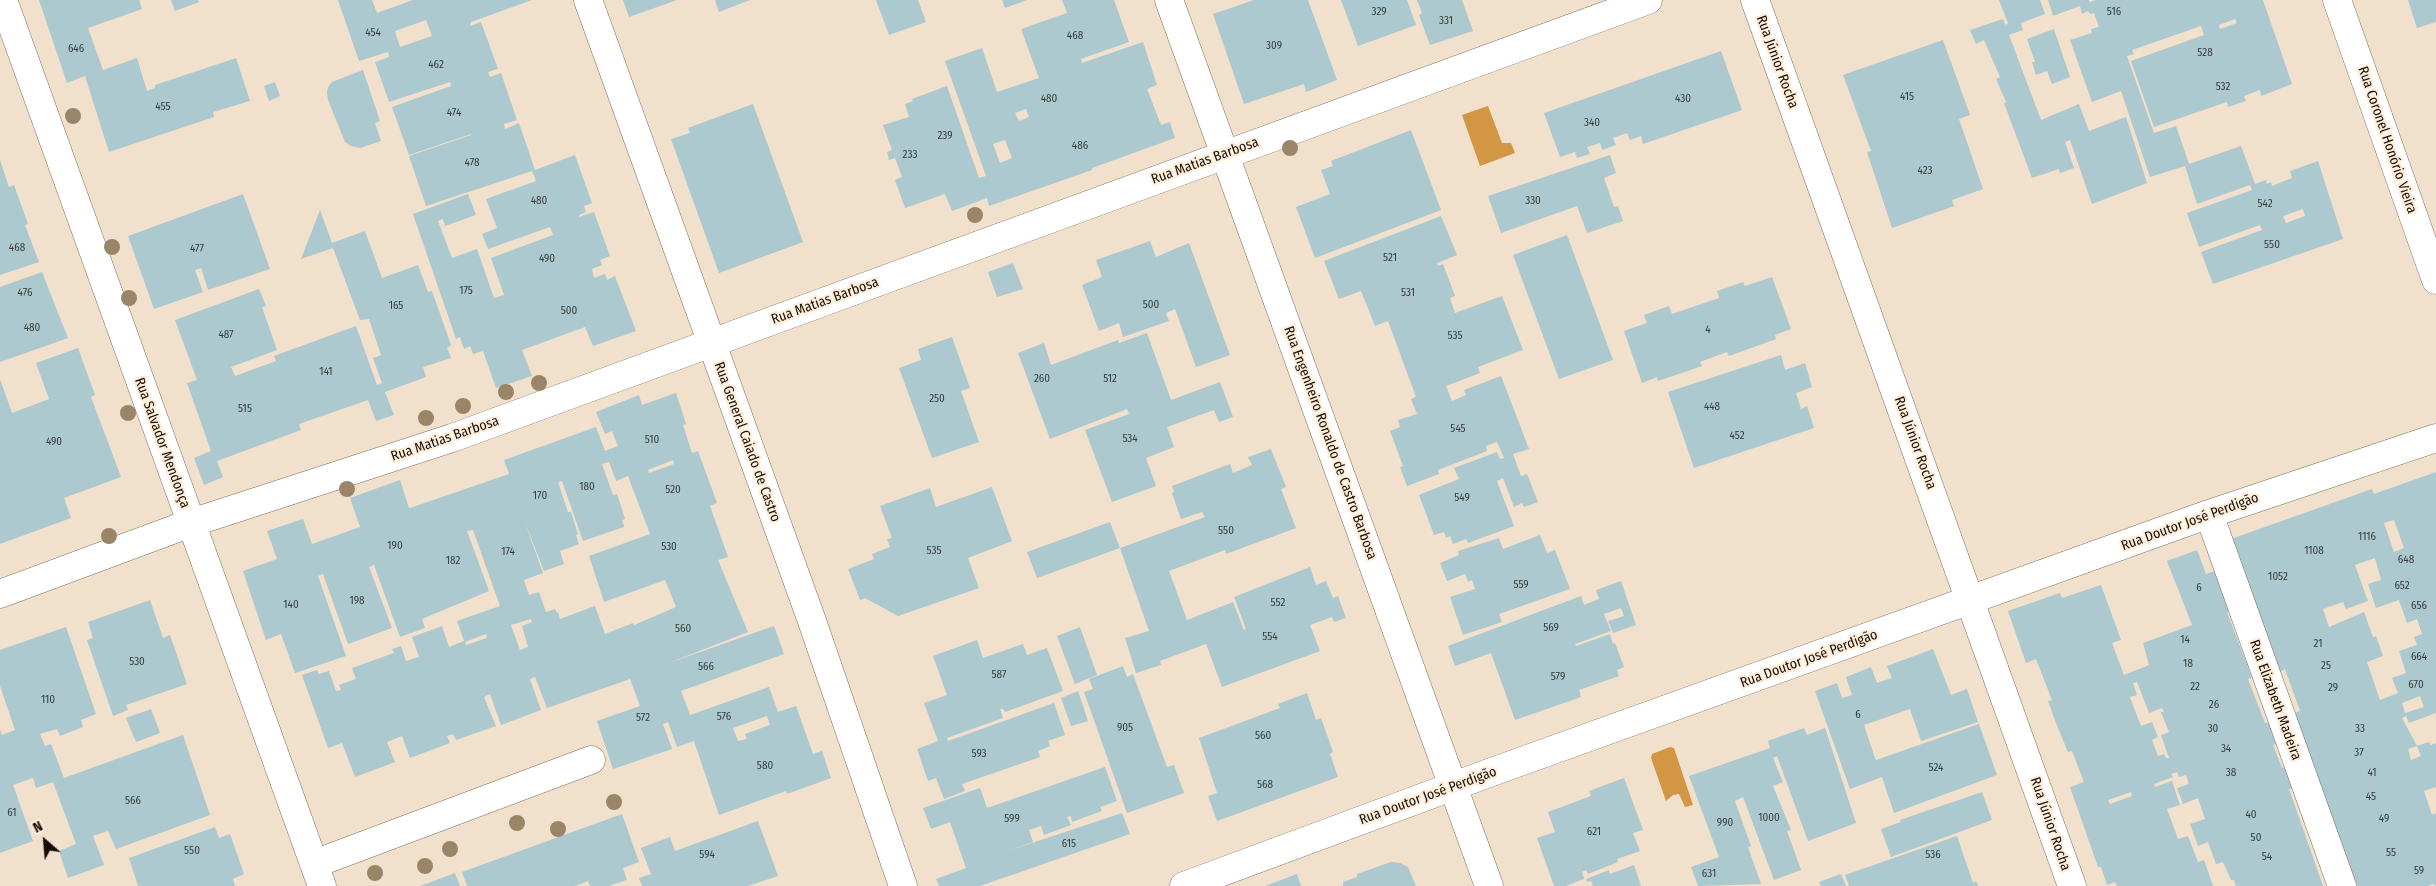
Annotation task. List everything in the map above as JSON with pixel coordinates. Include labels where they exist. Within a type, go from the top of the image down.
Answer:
[{"type":"street","name":"Rua Salvador Mendonça","points":[[3,0],[318,875]]},
{"type":"street","name":"Rua General Caiado de Castro","points":[[588,0],[812,621],[903,886]]},
{"type":"street","name":"Rua Engenheiro Ronaldo de Castro Barbosa","points":[[1169,0],[1489,886]]},
{"type":"street","name":"Rua Matias Barbosa","points":[[0,594],[192,523],[452,438],[1648,0]]},
{"type":"street","name":"Rua Júnior Rocha","points":[[1755,0],[1972,600],[2072,886]]},
{"type":"street","name":"Rua Coronel Honório Vieira","points":[[2337,0],[2436,280]]},
{"type":"street","name":"Rua Doutor José Perdigão","points":[[1184,886],[2209,514],[2436,438]]},
{"type":"street","name":"Rua Elizabeth Madeira","points":[[2209,514],[2342,886]]},
{"type":"street","points":[[318,875],[591,760]]},
{"type":"shaded area","points":[[1488,106],[1502,143],[1511,143],[1515,153],[1480,166],[1462,115]]},
{"type":"shaded area","points":[[1670,747],[1674,748],[1693,805],[1685,807],[1679,794],[1673,795],[1666,801],[1651,758],[1652,754]]},
{"type":"building","points":[[39,0],[139,0],[142,9],[88,28],[103,70],[137,58],[147,91],[155,88],[155,85],[236,58],[250,101],[213,112],[214,117],[109,152],[85,76],[67,83]]},
{"type":"building","points":[[171,0],[198,0],[199,2],[175,11]]},
{"type":"building","points":[[338,0],[372,0],[377,13],[413,0],[532,0],[471,22],[470,26],[481,22],[498,69],[488,72],[490,77],[501,73],[517,120],[504,124],[505,129],[519,123],[535,170],[575,155],[592,203],[584,206],[586,212],[579,215],[579,217],[594,212],[610,256],[600,260],[602,265],[592,269],[594,278],[605,274],[607,280],[615,276],[636,331],[593,346],[585,327],[522,350],[532,376],[496,388],[483,351],[473,354],[470,346],[464,349],[460,337],[456,339],[413,214],[468,194],[476,215],[445,226],[443,219],[438,221],[452,258],[477,249],[494,298],[504,295],[491,258],[553,235],[550,227],[488,249],[482,234],[497,228],[486,199],[536,181],[532,171],[426,206],[409,156],[471,134],[409,155],[392,107],[451,86],[450,82],[389,102],[375,62],[389,57],[388,52],[359,61]],"holes":[[[426,20],[432,36],[400,47],[395,31]]]},
{"type":"building","points":[[623,0],[677,0],[629,17]]},
{"type":"building","points":[[715,0],[750,0],[719,12]]},
{"type":"building","points":[[876,0],[918,0],[926,22],[889,35]]},
{"type":"building","points":[[1002,0],[1027,0],[1005,8]]},
{"type":"building","points":[[1062,0],[1114,0],[1129,42],[1081,59],[1082,63],[1143,42],[1157,85],[1147,89],[1161,125],[1170,122],[1175,138],[1092,168],[1092,170],[989,206],[987,198],[952,211],[945,194],[905,208],[895,180],[902,177],[895,158],[889,160],[887,152],[892,150],[883,125],[909,117],[905,104],[913,101],[912,99],[947,86],[979,178],[986,176],[945,61],[982,48],[997,92],[1039,78],[1021,29],[1067,13]],"holes":[[[1026,109],[1029,117],[1019,121],[1015,113]],[[1005,140],[1012,158],[1000,163],[993,144]]]},
{"type":"building","points":[[1254,0],[1308,0],[1337,80],[1306,92],[1304,84],[1244,104],[1213,14]]},
{"type":"building","points":[[1341,0],[1407,0],[1416,25],[1358,46]]},
{"type":"building","points":[[1417,0],[1462,0],[1473,31],[1430,45],[1419,15],[1422,13]]},
{"type":"building","points":[[1999,0],[2040,0],[2045,14],[2021,23],[2023,30],[2009,35],[2041,120],[2079,104],[2089,131],[2126,117],[2147,183],[2092,204],[2070,140],[2065,142],[2074,168],[2060,173],[2059,169],[2032,178],[2004,103],[2006,102],[1996,79],[2000,77],[1984,40],[1976,44],[1970,30],[2003,19],[2005,25],[2008,23]]},
{"type":"building","points":[[2048,0],[2089,0],[2090,2],[2096,0],[2263,0],[2292,84],[2261,96],[2260,90],[2244,96],[2246,101],[2228,107],[2227,102],[2154,127],[2131,61],[2204,35],[2201,26],[2132,50],[2134,54],[2127,56],[2154,133],[2176,126],[2189,164],[2241,146],[2255,184],[2266,180],[2267,184],[2271,182],[2272,186],[2292,178],[2290,171],[2318,161],[2343,239],[2213,284],[2201,252],[2262,230],[2260,225],[2199,247],[2187,213],[2252,190],[2250,185],[2197,204],[2185,166],[2150,177],[2121,91],[2092,102],[2070,40],[2092,33],[2091,29],[2099,27],[2094,13],[2090,14],[2088,11],[2082,14],[2080,6],[2053,16]],"holes":[[[2235,19],[2237,23],[2220,29],[2219,25]],[[2303,209],[2305,216],[2286,223],[2283,216]]]},
{"type":"building","points":[[2408,0],[2436,0],[2436,22],[2417,28]]},
{"type":"building","points":[[2054,29],[2070,77],[2052,84],[2047,71],[2036,75],[2032,62],[2035,62],[2027,39]]},
{"type":"building","points":[[1943,40],[1970,115],[1959,119],[1983,189],[1952,200],[1954,206],[1892,228],[1867,152],[1871,151],[1843,75]]},
{"type":"building","points":[[1721,51],[1742,110],[1643,144],[1641,136],[1630,140],[1627,133],[1613,138],[1616,145],[1602,150],[1600,143],[1587,147],[1590,154],[1577,158],[1575,152],[1560,157],[1544,113]]},
{"type":"building","points":[[363,70],[380,121],[375,123],[381,141],[360,148],[345,142],[328,100],[327,92],[332,82]]},
{"type":"building","points":[[275,82],[280,96],[269,101],[264,86]]},
{"type":"building","points":[[753,104],[803,242],[719,273],[671,139],[690,133],[688,128]]},
{"type":"building","points":[[1411,130],[1441,210],[1315,258],[1296,207],[1330,194],[1321,170],[1333,166],[1331,161]]},
{"type":"building","points":[[1610,155],[1616,173],[1604,178],[1614,207],[1618,206],[1623,221],[1587,233],[1577,206],[1501,233],[1488,196]]},
{"type":"building","points":[[0,160],[9,187],[14,185],[28,224],[25,225],[39,262],[0,275]]},
{"type":"building","points":[[243,194],[270,269],[208,290],[201,268],[195,270],[203,292],[154,309],[128,236]]},
{"type":"building","points":[[320,210],[332,243],[365,231],[382,278],[418,265],[428,292],[432,291],[451,345],[447,348],[451,358],[423,367],[426,377],[385,392],[394,415],[376,421],[368,400],[299,424],[301,430],[217,461],[223,477],[204,485],[194,458],[211,451],[187,383],[197,380],[175,320],[259,289],[266,306],[262,307],[277,350],[231,367],[235,376],[276,361],[274,356],[356,326],[377,385],[382,383],[373,358],[381,355],[369,319],[360,320],[333,248],[301,259]]},
{"type":"building","points":[[1441,216],[1457,255],[1437,263],[1438,266],[1443,264],[1455,296],[1450,298],[1455,313],[1502,296],[1523,350],[1478,367],[1480,373],[1446,386],[1452,401],[1466,395],[1464,390],[1501,376],[1529,449],[1513,454],[1521,476],[1527,474],[1538,502],[1524,507],[1522,503],[1514,507],[1503,478],[1497,481],[1514,526],[1468,543],[1466,539],[1453,544],[1450,536],[1446,538],[1444,532],[1434,535],[1419,495],[1459,479],[1454,468],[1497,452],[1500,459],[1504,458],[1497,442],[1486,446],[1487,451],[1438,470],[1439,474],[1407,486],[1400,467],[1403,466],[1390,431],[1400,427],[1398,420],[1417,414],[1411,399],[1416,397],[1388,321],[1375,326],[1361,291],[1339,299],[1324,261]]},
{"type":"building","points":[[1567,235],[1613,360],[1559,379],[1513,255]]},
{"type":"building","points":[[1150,241],[1156,257],[1189,243],[1230,355],[1196,367],[1175,309],[1166,313],[1169,321],[1123,337],[1119,323],[1099,331],[1082,285],[1102,277],[1096,260]]},
{"type":"building","points":[[1013,263],[1023,289],[997,297],[988,272]]},
{"type":"building","points":[[42,272],[68,338],[0,362],[0,287]]},
{"type":"building","points":[[1772,277],[1791,329],[1775,335],[1776,339],[1729,356],[1727,352],[1700,362],[1702,366],[1658,381],[1657,377],[1642,383],[1624,331],[1647,323],[1644,315],[1669,306],[1672,314],[1719,298],[1717,291],[1743,282],[1745,286]]},
{"type":"building","points":[[1147,333],[1171,400],[1220,382],[1233,417],[1219,422],[1214,410],[1167,427],[1174,447],[1146,458],[1156,486],[1112,502],[1085,430],[1129,414],[1127,409],[1050,439],[1018,353],[1044,343],[1051,365],[1118,340],[1119,343]]},
{"type":"building","points":[[952,337],[970,388],[961,391],[979,442],[932,458],[899,368],[921,360],[918,349]]},
{"type":"building","points":[[78,348],[95,395],[91,397],[121,477],[64,498],[71,518],[0,544],[0,379],[12,413],[49,399],[36,363]]},
{"type":"building","points":[[1781,355],[1785,370],[1805,363],[1812,387],[1796,393],[1801,409],[1807,406],[1814,428],[1694,468],[1668,392]]},
{"type":"building","points":[[676,393],[686,424],[683,425],[692,453],[698,451],[717,503],[710,506],[728,557],[718,560],[748,632],[666,664],[774,626],[784,654],[681,691],[690,715],[769,687],[778,712],[796,706],[813,754],[822,751],[831,778],[787,794],[786,791],[719,815],[694,741],[677,747],[668,722],[663,724],[672,749],[613,769],[597,721],[640,706],[630,679],[547,708],[535,677],[530,679],[541,710],[501,725],[490,694],[484,697],[496,726],[456,740],[453,734],[447,736],[450,743],[410,758],[402,736],[387,742],[395,762],[355,777],[342,743],[328,748],[302,675],[317,670],[319,674],[329,671],[336,691],[341,690],[339,685],[356,679],[352,668],[394,653],[392,649],[401,646],[406,661],[419,657],[412,637],[442,626],[449,647],[464,641],[457,621],[500,606],[473,530],[467,531],[489,591],[422,619],[425,628],[400,637],[374,565],[369,567],[392,628],[348,644],[323,574],[318,576],[346,656],[295,673],[281,634],[266,640],[243,571],[277,559],[267,531],[303,519],[312,544],[360,527],[350,498],[400,480],[409,508],[413,507],[509,474],[504,460],[596,427],[605,451],[618,446],[612,431],[605,434],[596,412],[639,395],[642,405]],"holes":[[[673,460],[674,464],[649,473],[648,470]],[[609,462],[616,481],[628,476],[650,534],[589,556],[604,602],[665,580],[676,607],[634,625],[633,623],[605,634],[595,606],[560,619],[555,609],[546,612],[539,592],[529,595],[524,580],[543,573],[524,520],[544,571],[564,564],[560,551],[579,544],[571,512],[568,512],[558,482],[562,481],[583,541],[624,527],[622,520],[625,519],[617,494],[613,495],[602,464]],[[531,619],[532,622],[522,626],[528,647],[520,650],[511,625]],[[486,634],[487,638],[466,645],[465,642]],[[767,716],[770,725],[745,734],[747,739],[738,741],[733,728]]]},
{"type":"building","points":[[1271,449],[1286,487],[1281,489],[1296,528],[1226,554],[1225,550],[1169,571],[1187,620],[1233,602],[1244,630],[1246,629],[1234,597],[1310,567],[1316,585],[1326,581],[1333,598],[1338,596],[1346,618],[1334,622],[1332,617],[1310,625],[1320,651],[1222,687],[1206,644],[1160,661],[1161,665],[1136,673],[1125,638],[1149,631],[1120,548],[1205,517],[1202,512],[1181,519],[1172,493],[1174,492],[1172,486],[1230,464],[1233,473],[1252,465],[1248,457]]},
{"type":"building","points":[[2436,472],[2436,713],[2409,723],[2406,716],[2402,718],[2417,746],[2429,742],[2431,745],[2436,743],[2436,787],[2424,791],[2432,815],[2436,813],[2436,886],[2433,884],[2428,886],[2357,886],[2301,735],[2295,713],[2300,711],[2285,669],[2278,673],[2231,539],[2372,489],[2374,494]],"holes":[[[2394,520],[2404,548],[2394,552],[2384,523]],[[2375,558],[2381,580],[2368,584],[2376,608],[2399,600],[2407,623],[2417,619],[2422,634],[2414,637],[2417,645],[2399,651],[2406,673],[2392,678],[2398,693],[2380,700],[2367,662],[2383,656],[2376,636],[2373,637],[2364,612],[2329,627],[2323,609],[2343,602],[2346,609],[2368,601],[2355,565]],[[2420,696],[2424,707],[2405,713],[2402,703]],[[2417,746],[2421,756],[2411,760],[2408,749]]]},
{"type":"building","points":[[992,487],[1012,541],[968,558],[979,588],[898,616],[865,598],[860,600],[848,569],[874,559],[872,554],[890,547],[887,539],[892,538],[880,506],[930,488],[936,507]]},
{"type":"building","points":[[1110,522],[1120,548],[1037,578],[1027,552]]},
{"type":"building","points":[[1540,535],[1547,553],[1555,550],[1570,589],[1499,614],[1502,622],[1463,635],[1450,597],[1475,589],[1472,580],[1468,582],[1465,574],[1447,581],[1440,563],[1459,555],[1458,551],[1499,538],[1503,549]]},
{"type":"building","points":[[2197,550],[2206,574],[2215,571],[2229,611],[2227,612],[2252,678],[2248,679],[2265,723],[2271,722],[2278,743],[2273,745],[2282,768],[2286,767],[2294,788],[2289,789],[2323,886],[2236,886],[2234,880],[2231,880],[2223,862],[2216,864],[2208,842],[2198,846],[2190,824],[2205,819],[2198,798],[2183,804],[2177,788],[2189,784],[2186,775],[2179,777],[2177,772],[2171,774],[2173,777],[2154,784],[2155,787],[2172,781],[2180,805],[2167,809],[2178,839],[2188,836],[2198,862],[2204,860],[2213,886],[2117,886],[2115,882],[2107,885],[2101,867],[2098,867],[2070,787],[2084,782],[2072,751],[2068,752],[2056,723],[2048,701],[2052,700],[2036,659],[2026,663],[2008,611],[2060,593],[2062,598],[2101,585],[2121,640],[2112,643],[2124,675],[2149,665],[2143,643],[2192,625],[2167,561]],"holes":[[[2137,682],[2149,713],[2162,708],[2164,712],[2161,712],[2169,732],[2161,735],[2169,758],[2166,758],[2164,754],[2158,756],[2152,740],[2158,737],[2152,722],[2141,726],[2130,697],[2137,695],[2133,683]],[[2131,792],[2132,796],[2110,804],[2108,800]]]},
{"type":"building","points":[[1621,581],[1636,625],[1613,633],[1608,621],[1624,616],[1621,608],[1604,614],[1611,631],[1575,644],[1576,646],[1610,634],[1624,667],[1617,670],[1619,676],[1579,690],[1581,697],[1515,720],[1491,653],[1455,666],[1448,646],[1581,596],[1584,605],[1599,599],[1596,590]]},
{"type":"building","points":[[150,600],[163,638],[170,635],[187,684],[126,705],[128,710],[113,716],[87,640],[93,638],[88,622]]},
{"type":"building","points":[[66,627],[96,714],[81,720],[83,727],[60,736],[57,729],[40,734],[45,746],[51,744],[64,778],[183,735],[210,815],[116,849],[108,831],[93,836],[104,865],[68,878],[59,851],[76,844],[53,782],[36,788],[33,778],[13,785],[33,841],[0,853],[0,730],[2,735],[15,730],[0,686],[0,650]]},
{"type":"building","points":[[1080,627],[1097,675],[1075,684],[1057,636]]},
{"type":"building","points":[[977,640],[983,658],[1023,644],[1027,655],[1047,648],[1063,691],[1005,712],[1003,709],[1000,709],[1003,718],[947,738],[948,741],[1054,703],[1065,735],[1048,741],[1050,746],[1038,751],[1040,757],[962,784],[965,791],[944,799],[936,778],[928,781],[917,749],[938,741],[924,703],[947,695],[933,656]]},
{"type":"building","points":[[1933,649],[1951,695],[1967,689],[1978,722],[1921,741],[1910,709],[1864,725],[1876,760],[1979,724],[1997,775],[1894,813],[1882,777],[1850,789],[1815,691],[1837,683],[1842,698],[1852,695],[1846,677],[1871,667],[1877,683],[1892,678],[1887,666]]},
{"type":"building","points":[[1123,666],[1127,677],[1133,674],[1167,767],[1174,765],[1184,793],[1127,813],[1084,692],[1093,689],[1089,679]]},
{"type":"building","points":[[1078,691],[1088,721],[1071,726],[1061,698]]},
{"type":"building","points":[[1307,693],[1316,720],[1321,718],[1333,752],[1330,754],[1338,777],[1217,821],[1208,796],[1217,793],[1199,738],[1280,708],[1278,704]]},
{"type":"building","points":[[151,709],[160,733],[136,742],[126,718]]},
{"type":"building","points":[[1804,728],[1807,735],[1825,728],[1856,823],[1808,841],[1777,756],[1773,758],[1783,782],[1773,786],[1791,830],[1787,831],[1801,870],[1774,880],[1743,797],[1735,801],[1751,846],[1748,847],[1761,884],[1698,886],[1691,867],[1719,857],[1689,776],[1770,748],[1768,741]]},
{"type":"building","points":[[1105,767],[1117,801],[1100,807],[1102,811],[1072,822],[1071,816],[1067,817],[1071,825],[1044,835],[1041,826],[1029,830],[1033,842],[1008,851],[1122,813],[1130,834],[980,886],[939,886],[936,879],[966,868],[950,822],[931,829],[923,808],[980,788],[987,808]]},
{"type":"building","points":[[1624,778],[1643,830],[1633,833],[1640,851],[1617,859],[1618,862],[1588,874],[1586,870],[1582,872],[1584,879],[1566,886],[1554,886],[1537,838],[1555,832],[1548,812],[1591,796],[1589,791]]},
{"type":"building","points":[[1982,792],[1992,820],[1891,857],[1881,829],[1901,822],[1900,820]]},
{"type":"building","points":[[622,814],[639,862],[623,868],[627,880],[609,886],[590,886],[588,881],[575,886],[467,886],[462,872]]},
{"type":"building","points":[[758,821],[778,876],[748,886],[642,886],[639,878],[651,874],[641,848],[670,837],[675,851]]},
{"type":"building","points":[[215,827],[219,838],[230,834],[244,874],[233,879],[235,886],[138,886],[129,858]]},
{"type":"building","points":[[1957,836],[1973,883],[1976,881],[1978,886],[1849,886],[1845,875]]},
{"type":"building","points":[[1391,862],[1400,863],[1408,867],[1416,886],[1343,886],[1343,882],[1357,877],[1357,874]]},
{"type":"building","points":[[1634,865],[1641,886],[1593,886],[1591,881],[1587,882],[1586,879],[1609,870],[1610,874]]},
{"type":"building","points":[[455,873],[460,886],[420,886]]},
{"type":"building","points":[[1297,874],[1301,886],[1265,886]]},
{"type":"building","points":[[1841,874],[1846,886],[1821,886],[1819,882]]}]
